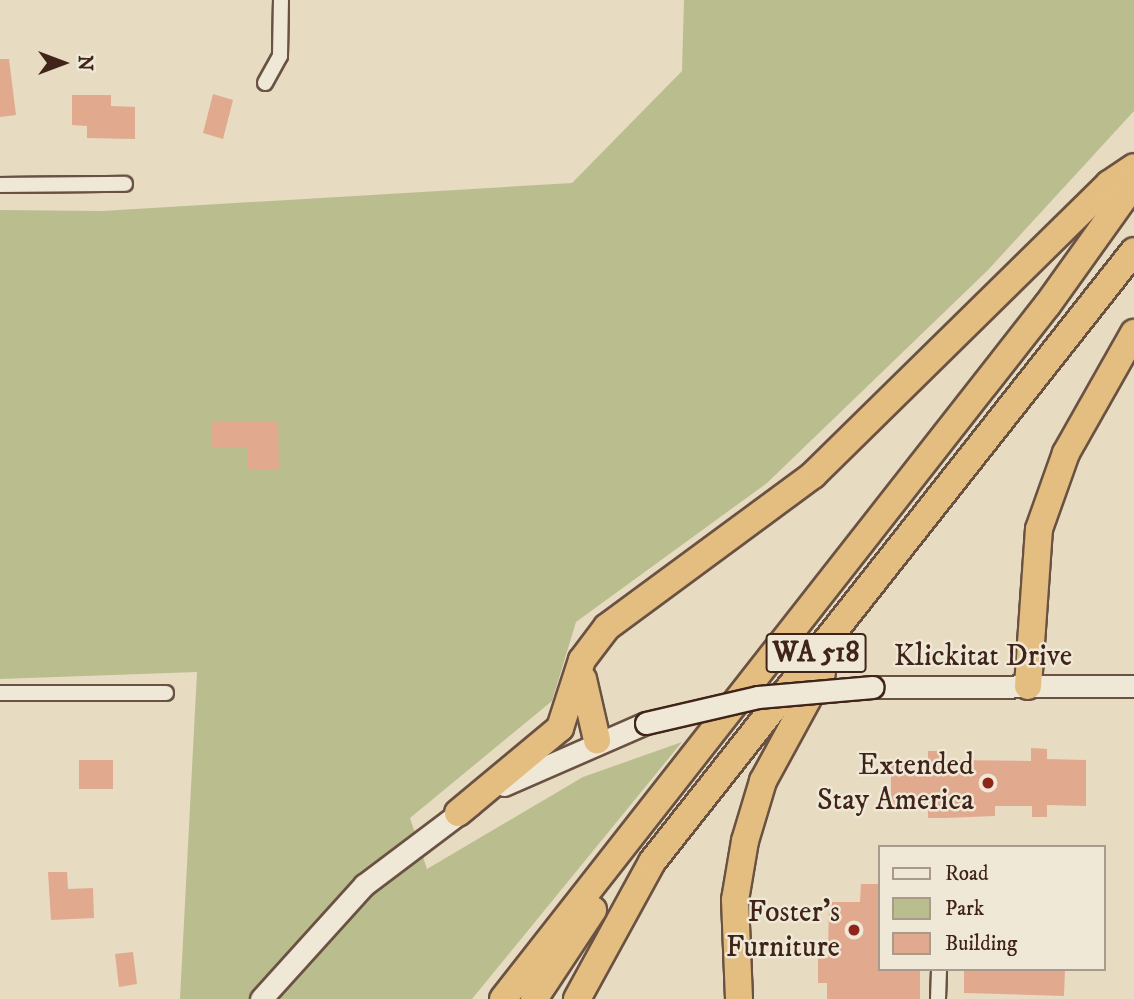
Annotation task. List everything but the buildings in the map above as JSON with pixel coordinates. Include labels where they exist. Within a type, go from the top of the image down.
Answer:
[{"type":"highway","points":[[458,813],[560,728],[582,660],[607,627],[813,475],[1109,184],[1134,167]]},
{"type":"highway","name":"WA 518","points":[[503,999],[684,771],[1134,184]]},
{"type":"highway","name":"WA 518","points":[[577,999],[652,862],[1134,250]]},
{"type":"highway","points":[[740,999],[735,900],[745,841],[763,782],[792,718],[1078,322]]},
{"type":"highway","points":[[1028,686],[1039,529],[1066,453],[1134,333]]},
{"type":"highway","points":[[582,660],[597,740]]},
{"type":"highway","points":[[534,999],[684,771]]},
{"type":"main road","name":"Klickitat Drive","points":[[261,999],[348,901],[458,813],[597,740],[646,723],[758,697],[873,687],[1134,686]]},
{"type":"street","points":[[265,83],[280,56],[281,0]]},
{"type":"street","points":[[0,185],[125,184]]},
{"type":"street","points":[[0,693],[166,693]]},
{"type":"street","points":[[938,999],[939,971]]},
{"type":"green space","points":[[684,0],[1134,0],[1134,111],[988,270],[767,483],[576,622],[552,701],[410,818],[427,869],[583,777],[682,742],[472,999],[180,999],[197,672],[0,679],[0,210],[102,211],[572,183],[682,71]]},
{"type":"place","name":"Extended Stay America","points":[[988,783]]},
{"type":"place","name":"Foster's Furniture","points":[[854,930]]}]
